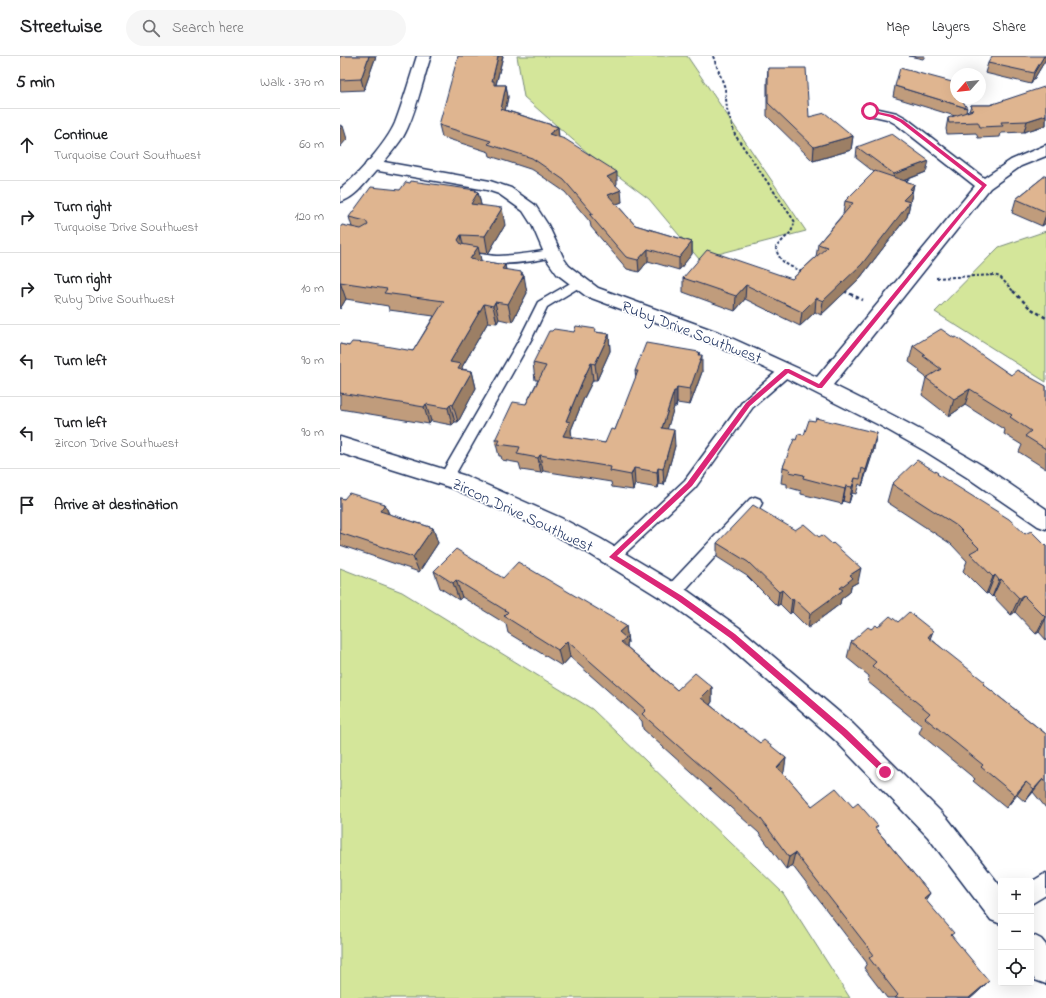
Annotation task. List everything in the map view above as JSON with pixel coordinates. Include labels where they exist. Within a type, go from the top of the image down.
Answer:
[{"type":"street","points":[[340,197],[350,189],[373,165],[396,136],[402,124],[424,56]]},
{"type":"street","points":[[870,111],[892,116],[901,121],[984,185]]},
{"type":"street","points":[[820,387],[984,185],[1016,163],[1046,150]]},
{"type":"street","name":"Ruby Drive Southwest","points":[[373,165],[490,186],[505,191],[529,208],[540,225],[563,270],[592,292],[711,336],[787,370],[886,420],[932,446],[975,472],[1046,520]]},
{"type":"street","name":"Zircon Drive Southwest","points":[[340,445],[459,482],[553,524],[672,593],[733,636],[844,732],[938,828],[998,906]]},
{"type":"street","points":[[1032,950],[1046,969]]},
{"type":"lane","points":[[469,257],[485,260],[533,257],[553,253]]},
{"type":"lane","points":[[446,478],[526,338],[542,305],[578,282]]},
{"type":"lane","points":[[612,557],[690,484],[748,404],[787,370]]},
{"type":"lane","points":[[672,593],[755,503]]},
{"type":"lane","points":[[1034,892],[1046,884]]},
{"type":"path","points":[[713,56],[725,88],[727,109],[735,134],[795,222],[791,232],[776,247],[776,255],[780,261],[804,272]]},
{"type":"path","points":[[905,281],[994,275],[1000,277],[1006,282],[1030,308],[1046,318]]},
{"type":"path","points":[[840,289],[883,309]]},
{"type":"green space","points":[[517,56],[687,56],[806,231],[699,259],[649,199],[589,154],[524,97]]},
{"type":"green space","points":[[1046,231],[1046,382],[935,312],[999,247]]},
{"type":"green space","points":[[340,568],[402,592],[592,709],[783,893],[850,998],[340,998]]},
{"type":"building","points":[[340,56],[369,56],[361,79],[340,80]]},
{"type":"building","points":[[458,56],[498,56],[492,81],[494,81],[494,85],[506,85],[501,109],[558,127],[549,134],[565,139],[617,172],[607,177],[621,190],[608,195],[635,225],[692,242],[679,258],[648,249],[638,260],[626,257],[590,215],[593,214],[564,180],[532,158],[488,144],[491,141],[439,125]]},
{"type":"building","points":[[992,56],[1044,56],[1034,73],[988,63]]},
{"type":"building","points":[[768,68],[806,68],[809,117],[825,113],[853,136],[814,147],[768,103]]},
{"type":"building","points":[[900,68],[950,81],[950,103],[895,86]]},
{"type":"building","points":[[1044,87],[1046,88],[1046,115],[1027,121],[1001,122],[1003,126],[980,127],[978,122],[949,123],[948,118],[973,110],[971,105],[990,105]]},
{"type":"building","points":[[954,104],[965,104],[967,108]]},
{"type":"building","points":[[892,134],[929,161],[894,174],[857,147]]},
{"type":"building","points":[[875,171],[914,184],[910,189],[913,190],[903,200],[910,202],[862,264],[823,301],[816,298],[802,312],[746,285],[736,296],[683,278],[707,250],[792,279],[827,247],[818,244],[853,203],[845,201]]},
{"type":"building","points":[[1046,175],[1046,212],[1016,199]]},
{"type":"building","points":[[411,181],[476,190],[475,191],[478,192],[471,204],[502,208],[485,236],[461,235],[458,240],[461,244],[478,247],[470,259],[505,265],[502,269],[522,272],[521,275],[524,275],[508,304],[495,302],[493,306],[484,304],[450,362],[461,364],[458,369],[472,371],[453,405],[450,404],[448,408],[426,404],[424,407],[340,393],[340,344],[349,346],[352,342],[368,343],[413,351],[444,301],[384,293],[387,289],[340,282],[340,228],[342,225],[361,229],[368,225],[366,221],[349,217],[371,187],[400,190],[406,182],[410,183]]},
{"type":"building","points":[[576,326],[596,329],[595,332],[609,334],[595,364],[591,363],[582,382],[566,421],[570,422],[563,436],[605,443],[611,429],[615,430],[638,371],[635,371],[646,343],[699,352],[698,355],[702,355],[690,389],[677,387],[676,391],[674,391],[662,428],[674,430],[663,469],[658,468],[657,472],[634,468],[631,475],[610,471],[611,467],[540,455],[538,458],[517,454],[520,447],[498,444],[500,440],[495,440],[513,402],[526,404],[546,366],[533,363],[549,331],[554,329],[574,332]]},
{"type":"building","points":[[941,329],[954,338],[956,337],[1011,375],[1017,370],[1046,386],[1046,449],[1025,436],[1031,431],[1010,417],[1012,415],[970,389],[954,399],[926,378],[941,369],[923,356],[925,355],[913,346]]},
{"type":"building","points":[[816,418],[877,433],[866,470],[862,468],[860,479],[855,478],[852,487],[846,486],[845,489],[803,478],[804,475],[789,472],[790,469],[783,467],[794,439],[796,440],[798,434],[804,435],[809,420],[815,421]]},
{"type":"building","points":[[917,460],[1009,519],[1025,534],[1031,531],[1046,546],[1045,617],[1023,595],[1019,598],[1001,579],[999,580],[995,575],[993,577],[970,553],[979,548],[957,526],[892,484]]},
{"type":"building","points":[[349,493],[385,504],[380,511],[433,528],[413,557],[340,533],[340,498],[344,499]]},
{"type":"building","points":[[753,505],[795,530],[804,524],[819,537],[822,535],[832,544],[833,543],[861,568],[850,575],[853,578],[840,588],[843,590],[810,614],[782,590],[779,592],[748,562],[717,543]]},
{"type":"building","points":[[456,549],[503,578],[518,562],[626,626],[619,632],[626,638],[621,642],[677,690],[695,673],[712,687],[701,698],[740,729],[741,728],[760,743],[764,740],[786,758],[777,768],[786,776],[812,806],[836,788],[853,807],[858,803],[878,826],[875,828],[930,893],[924,898],[954,933],[951,935],[989,981],[969,998],[895,998],[898,995],[869,958],[874,955],[795,853],[789,857],[761,819],[642,714],[646,710],[567,641],[558,650],[504,616],[508,612],[456,580],[453,583],[434,571]]},
{"type":"building","points":[[909,612],[933,631],[928,637],[985,682],[983,684],[1046,734],[1046,783],[1043,779],[1034,789],[1026,782],[1015,795],[981,767],[983,765],[925,718],[930,713],[872,666],[876,662],[851,642],[868,627],[871,629],[876,625],[878,627],[890,616],[898,622]]},
{"type":"route","points":[[870,111],[892,116],[901,121],[984,185],[820,387],[787,370],[748,404],[690,484],[612,557],[680,598],[733,636],[844,732],[885,772]]}]
